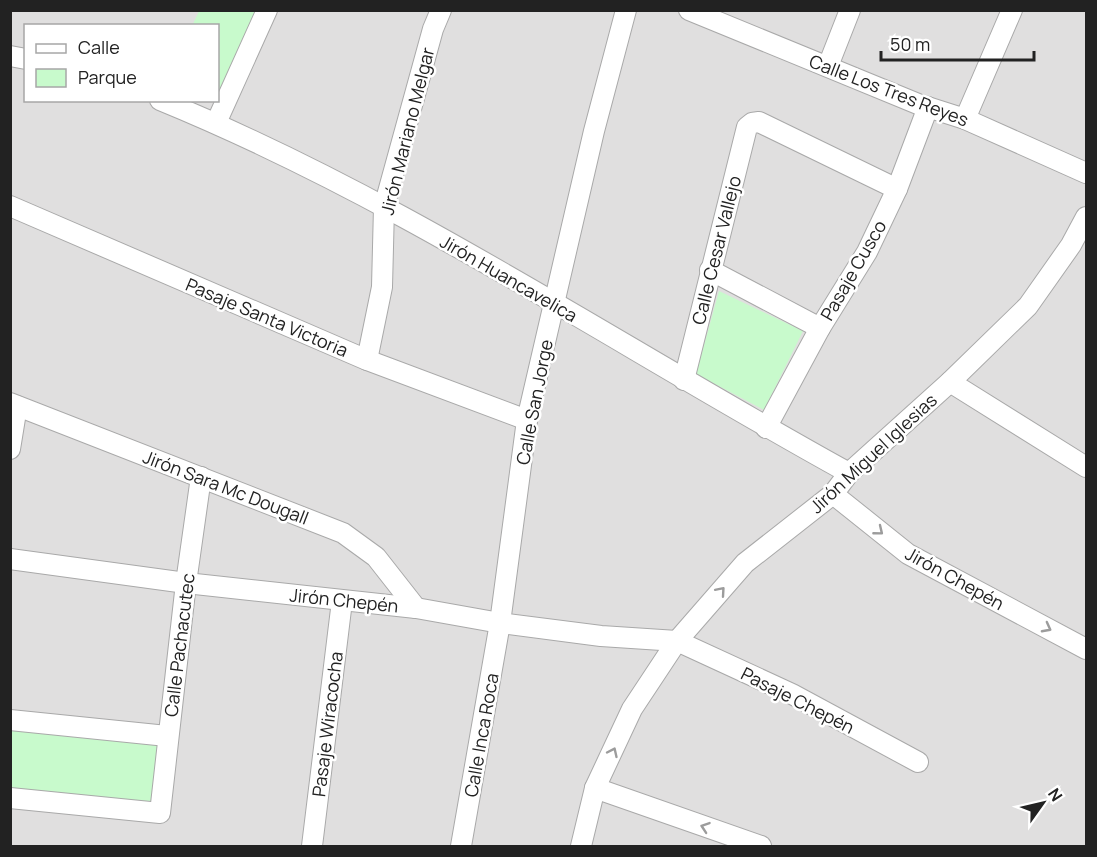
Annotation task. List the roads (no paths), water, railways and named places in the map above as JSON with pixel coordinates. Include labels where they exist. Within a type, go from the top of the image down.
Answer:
[{"type":"street","points":[[216,123],[267,10]]},
{"type":"street","name":"Jirón Mariano Melgar","points":[[367,360],[382,287],[384,207],[433,28],[441,10]]},
{"type":"street","name":"Calle San Jorge","points":[[500,623],[527,420],[594,131],[626,10]]},
{"type":"street","name":"Calle Los Tres Reyes","points":[[689,10],[928,107],[965,119],[1086,173]]},
{"type":"street","points":[[828,66],[850,10]]},
{"type":"street","points":[[965,119],[1012,10]]},
{"type":"street","name":"Jirón Huancavelica","points":[[165,102],[216,123],[384,207],[849,474]]},
{"type":"street","name":"Pasaje Cusco","points":[[766,428],[820,328],[867,252],[897,189],[928,107]]},
{"type":"street","name":"Calle Cesar Vallejo","points":[[684,380],[747,127],[759,122],[897,189]]},
{"type":"street","name":"Pasaje Santa Victoria","points":[[10,206],[367,360],[527,420]]},
{"type":"street","name":"Jirón Miguel Iglesias","points":[[581,846],[595,789],[632,709],[677,641],[745,562],[833,494],[849,474],[950,382],[1028,306],[1071,245],[1086,217]]},
{"type":"street","points":[[710,270],[820,328]]},
{"type":"street","points":[[950,382],[1086,467]]},
{"type":"street","points":[[10,448],[14,404]]},
{"type":"street","name":"Jirón Sara Mc Dougall","points":[[14,404],[343,533],[376,557],[416,608]]},
{"type":"street","name":"Calle Pachacutec","points":[[10,798],[160,813],[167,736],[201,477]]},
{"type":"street","name":"Jirón Chepén","points":[[833,494],[908,554],[1086,649]]},
{"type":"street","name":"Jirón Chepén","points":[[10,559],[186,583],[416,608],[500,623],[602,636],[677,641]]},
{"type":"street","name":"Pasaje Wiracocha","points":[[312,846],[342,601]]},
{"type":"street","name":"Calle Inca Roca","points":[[461,846],[500,623]]},
{"type":"street","name":"Pasaje Chepén","points":[[677,641],[792,694],[918,762]]},
{"type":"street","points":[[10,720],[167,736]]},
{"type":"street","points":[[595,789],[761,846]]}]
